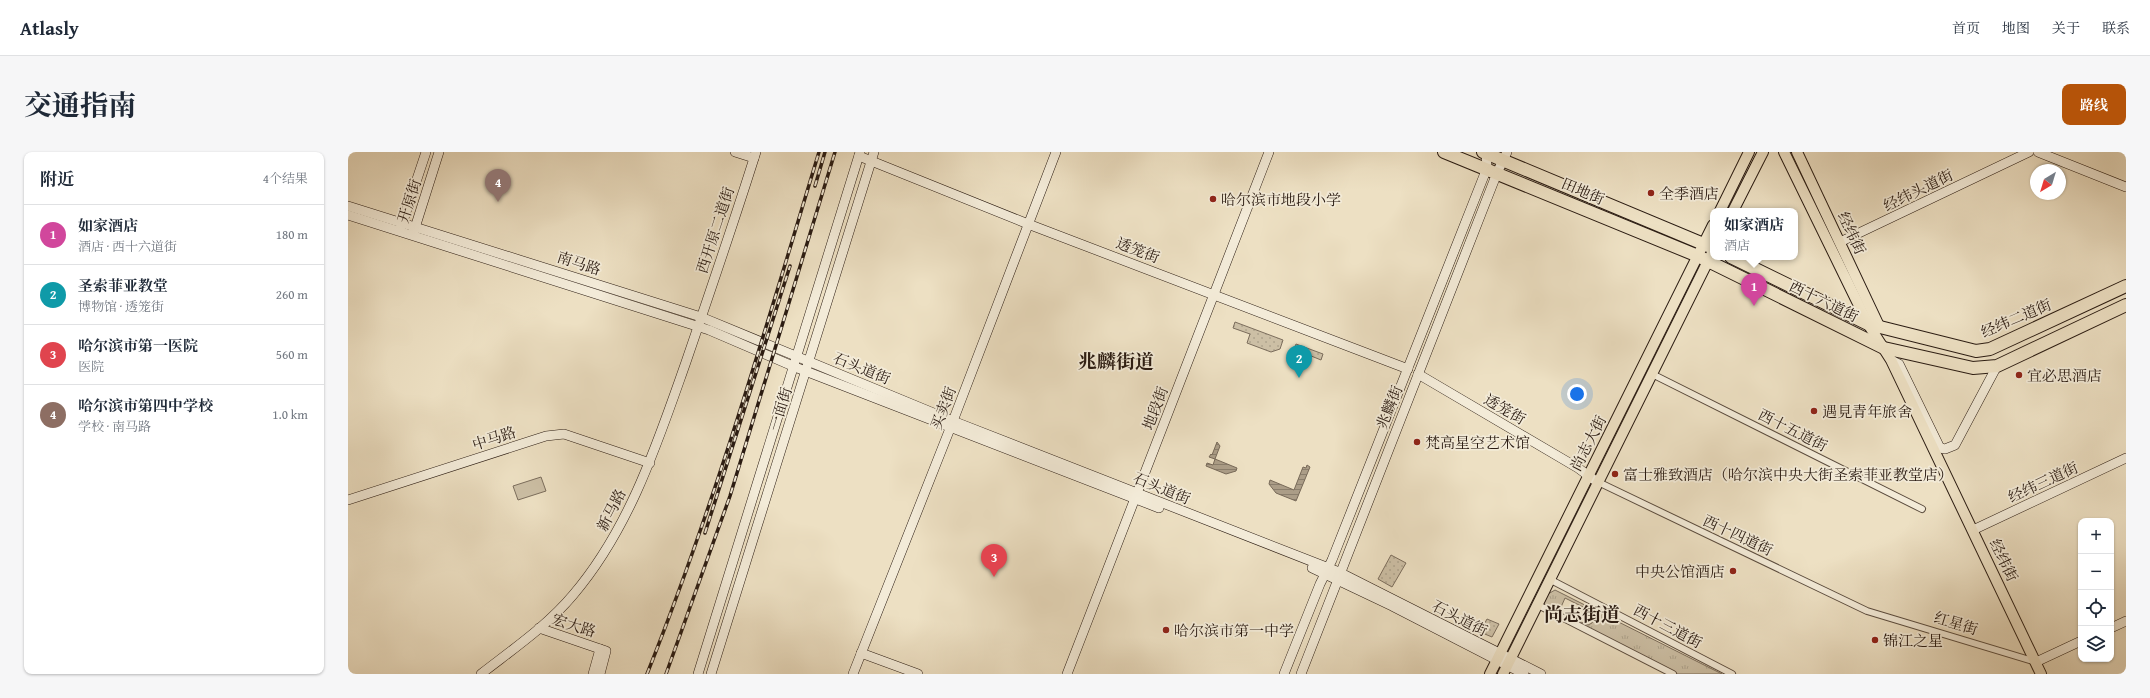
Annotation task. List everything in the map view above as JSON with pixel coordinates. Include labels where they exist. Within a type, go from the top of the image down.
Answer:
[{"type":"highway","name":"田地街","points":[[1444,152],[1707,252]]},
{"type":"highway","name":"田地街","points":[[1485,152],[1506,156],[1707,252]]},
{"type":"highway","name":"西十六道街","points":[[1722,260],[1884,348]]},
{"type":"highway","name":"西十六道街","points":[[1737,260],[1868,324]]},
{"type":"highway","name":"经纬二道街","points":[[1868,324],[1976,351],[1990,350],[2126,286]]},
{"type":"highway","points":[[1884,348],[1974,368],[1997,366],[2126,305]]},
{"type":"main road","name":"开原街","points":[[400,232],[426,152]]},
{"type":"main road","name":"开原街","points":[[412,236],[440,152]]},
{"type":"main road","points":[[735,152],[755,155]]},
{"type":"main road","name":"买卖街","points":[[853,674],[952,424],[1056,152]]},
{"type":"main road","name":"地段街","points":[[1067,674],[1269,152]]},
{"type":"main road","name":"兆麟街","points":[[1301,674],[1418,374],[1492,170],[1485,152]]},
{"type":"main road","points":[[1735,208],[1763,152]]},
{"type":"main road","name":"经纬街","points":[[1784,152],[1868,324],[1891,360],[2041,674]]},
{"type":"main road","name":"经纬街","points":[[1797,152],[1880,328]]},
{"type":"main road","name":"经纬头道街","points":[[1840,242],[2029,152]]},
{"type":"main road","points":[[2038,152],[2126,187]]},
{"type":"main road","points":[[1721,208],[1746,153]]},
{"type":"main road","name":"透笼街","points":[[860,154],[873,156],[1028,224],[1408,369]]},
{"type":"main road","name":"一面街","points":[[698,674],[860,154]]},
{"type":"main road","name":"西开原二道街","points":[[701,317],[755,155]]},
{"type":"main road","name":"一面街","points":[[711,674],[873,156]]},
{"type":"main road","name":"兆麟街","points":[[1284,674],[1408,369],[1492,170],[1506,156]]},
{"type":"main road","name":"南马路","points":[[348,206],[416,225],[701,317],[798,356]]},
{"type":"main road","name":"南马路","points":[[348,215],[698,327],[795,366]]},
{"type":"main road","name":"尚志大街","points":[[1507,666],[1536,604],[1652,374],[1707,252],[1710,238]]},
{"type":"main road","name":"尚志大街","points":[[1490,674],[1588,476],[1707,252]]},
{"type":"main road","name":"新马路","points":[[481,674],[553,618],[574,594],[616,534],[650,463],[701,317]]},
{"type":"main road","name":"石头道街","points":[[798,356],[952,424]]},
{"type":"main road","points":[[1891,360],[1899,364],[1940,448],[1945,449],[1955,445],[1997,366]]},
{"type":"main road","name":"石头道街","points":[[795,366],[952,424],[1338,576],[1498,657],[1507,666]]},
{"type":"main road","name":"透笼街","points":[[1418,374],[1598,482]]},
{"type":"main road","name":"中马路","points":[[348,500],[546,436],[564,434],[650,463]]},
{"type":"main road","name":"经纬三道街","points":[[1973,530],[2126,458]]},
{"type":"main road","points":[[2114,627],[2126,621]]},
{"type":"main road","name":"宏大路","points":[[539,628],[606,651],[600,674]]},
{"type":"main road","points":[[2036,662],[2078,642]]},
{"type":"main road","name":"宏大路","points":[[593,674],[600,648]]},
{"type":"main road","points":[[861,653],[918,674]]},
{"type":"main road","points":[[1507,666],[1524,674]]},
{"type":"main road","points":[[1507,666],[1541,674]]},
{"type":"street","name":"西十五道街","points":[[1652,374],[1922,509]]},
{"type":"street","name":"西十四道街","points":[[1598,482],[1867,611]]},
{"type":"street","name":"西十三道街","points":[[1549,579],[1732,674]]},
{"type":"street","points":[[1536,604],[1673,674]]},
{"type":"street","name":"红星街","points":[[1867,611],[2036,662]]},
{"type":"green space","points":[[1235,322],[1283,340],[1280,349],[1271,352],[1247,343],[1250,334],[1233,328]]},
{"type":"green space","points":[[1296,344],[1323,354],[1321,360],[1294,349]]},
{"type":"green space","points":[[541,477],[546,491],[518,500],[513,486]]},
{"type":"green space","points":[[1391,555],[1406,563],[1392,587],[1378,579]]},
{"type":"green space","points":[[1555,590],[1722,674],[1677,674],[1560,615],[1560,613],[1588,625],[1592,623],[1595,615],[1593,612],[1565,598],[1558,614],[1545,607],[1544,603],[1548,594]]},
{"type":"green space","points":[[1487,619],[1499,624],[1492,637],[1480,632]]},
{"type":"shaded area","points":[[1217,442],[1220,446],[1215,459],[1209,457],[1211,454],[1212,455]]},
{"type":"shaded area","points":[[1215,459],[1237,468],[1236,471],[1226,474],[1206,466],[1207,463],[1213,465]]},
{"type":"shaded area","points":[[1307,465],[1310,467],[1296,501],[1276,493],[1269,484],[1270,480],[1294,490],[1303,467],[1306,468]]},
{"type":"railway","points":[[647,674],[672,610],[739,415],[819,152]]},
{"type":"railway","points":[[815,186],[825,152]]},
{"type":"railway","points":[[666,674],[730,496],[835,152]]},
{"type":"railway","points":[[705,533],[790,266]]},
{"type":"place","name":"全季酒店","points":[[1651,193]]},
{"type":"place","name":"哈尔滨市地段小学","points":[[1213,199]]},
{"type":"place","name":"哈尔滨市第四中学校","points":[[498,202]]},
{"type":"place","name":"如家酒店","points":[[1754,306]]},
{"type":"place","name":"宜必思酒店","points":[[2019,375]]},
{"type":"place","name":"圣索菲亚教堂","points":[[1299,378]]},
{"type":"place","name":"遇見青年旅舍","points":[[1814,411]]},
{"type":"place","name":"梵高星空艺术馆","points":[[1417,442]]},
{"type":"place","name":"富士雅致酒店（哈尔滨中央大街圣索菲亚教堂店）","points":[[1615,474]]},
{"type":"place","name":"中央公馆酒店","points":[[1733,571]]},
{"type":"place","name":"哈尔滨市第一医院","points":[[994,577]]},
{"type":"place","name":"哈尔滨市第一中学","points":[[1166,630]]},
{"type":"place","name":"锦江之星","points":[[1875,640]]},
{"type":"district","name":"兆麟街道","points":[[1116,361]]},
{"type":"district","name":"尚志街道","points":[[1582,614]]}]
